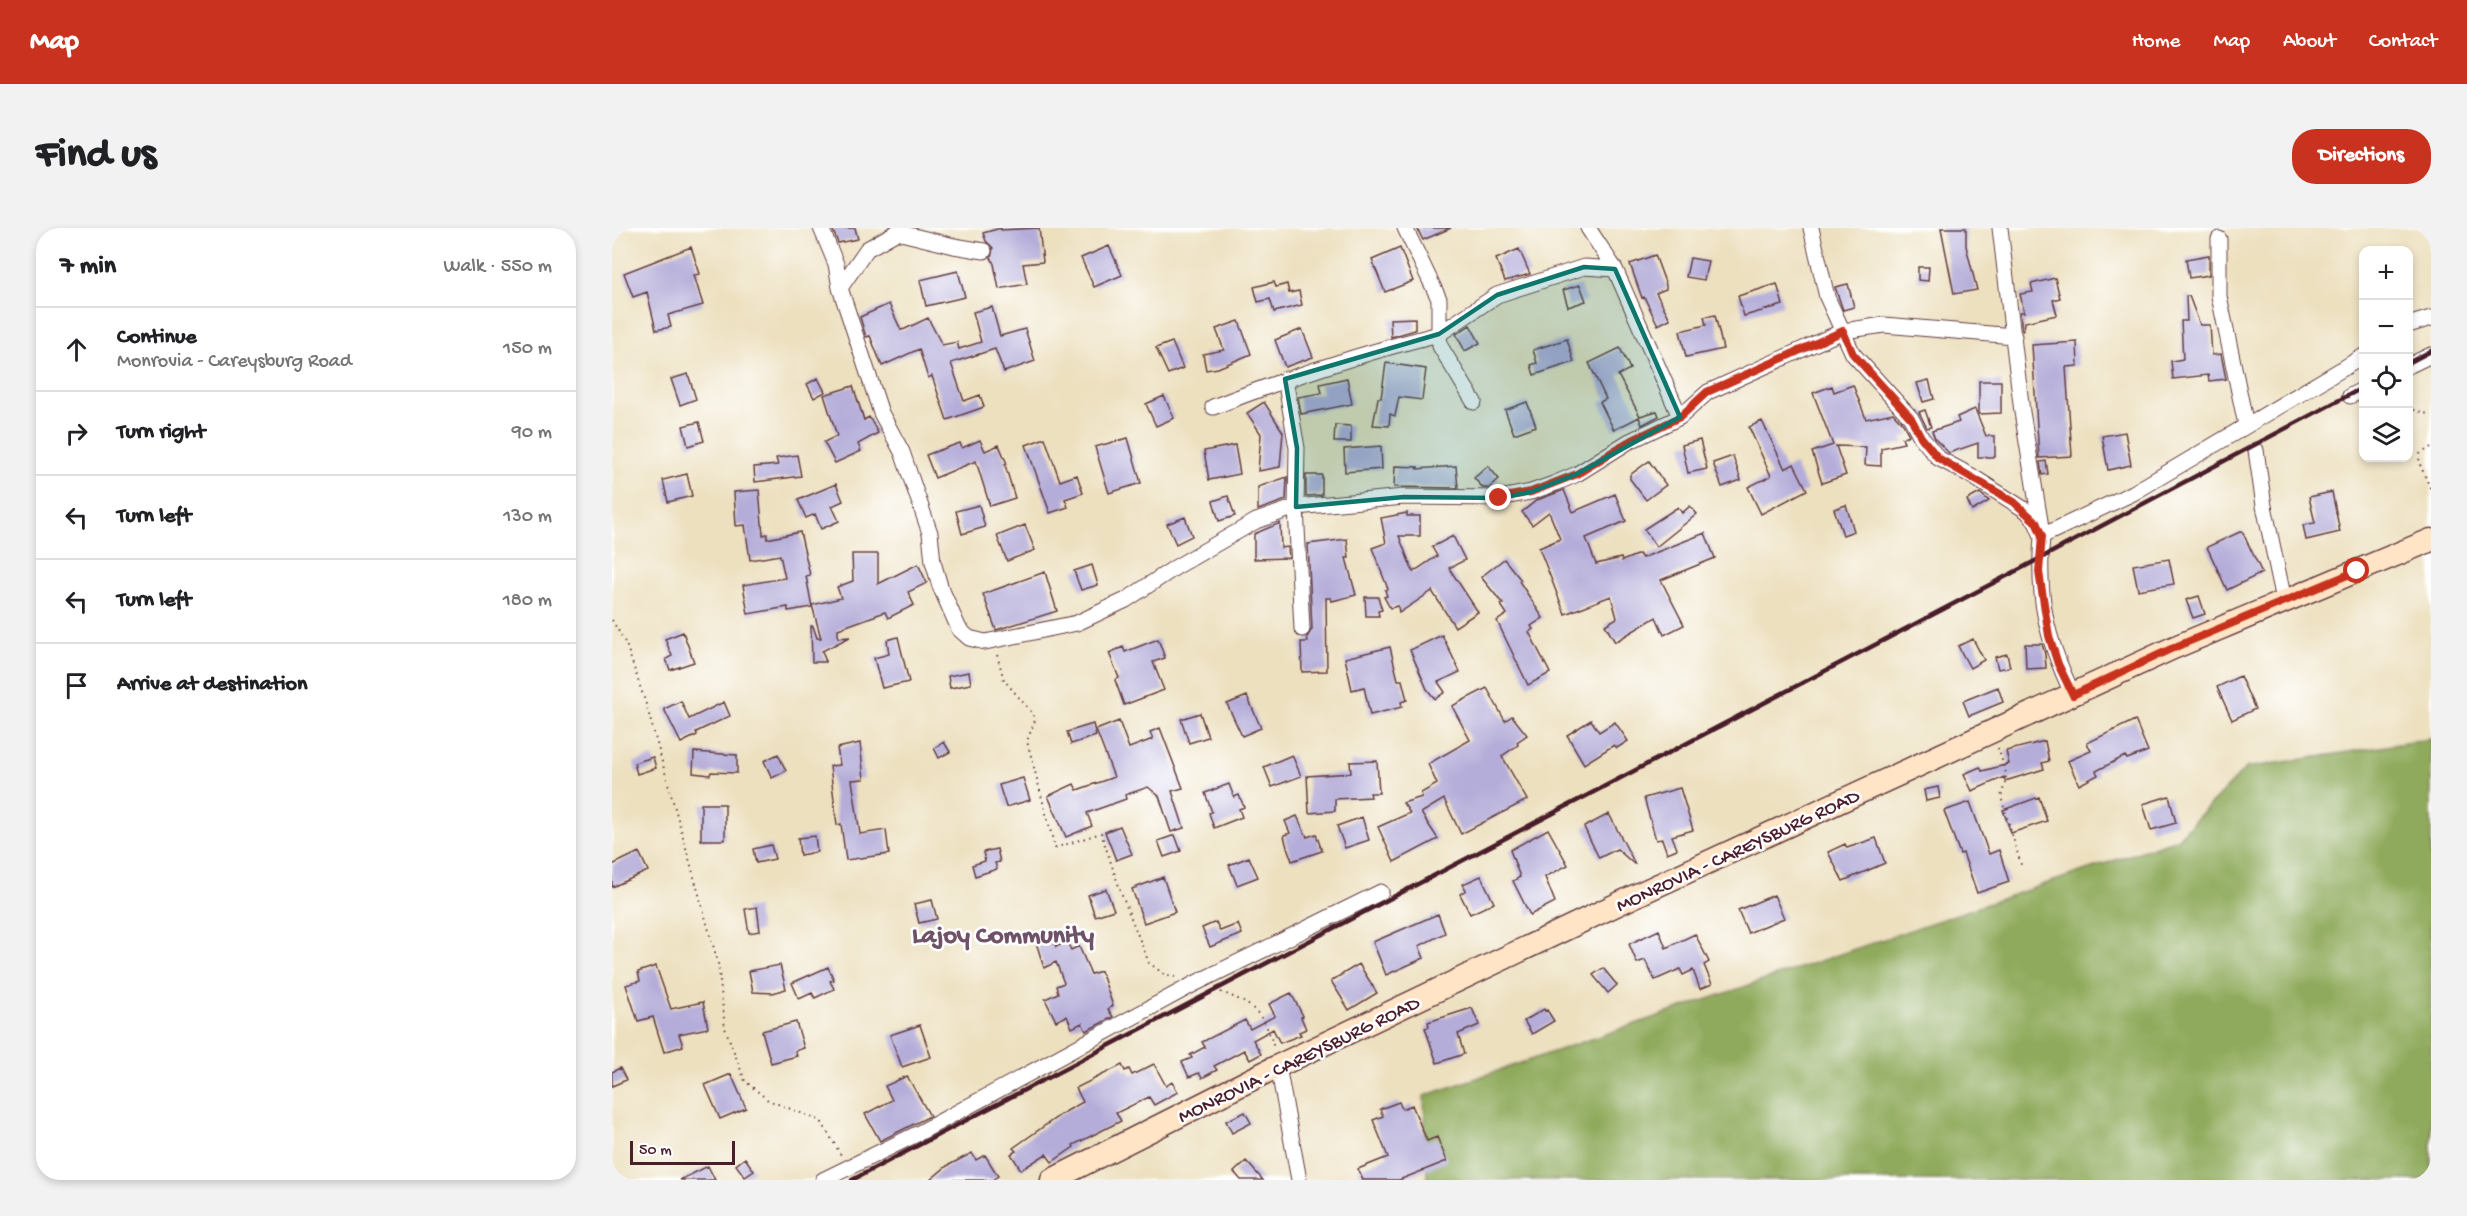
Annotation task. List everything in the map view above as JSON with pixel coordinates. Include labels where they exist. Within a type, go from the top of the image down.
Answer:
[{"type":"main road","name":"MONROVIA - CAREYSBURG ROAD","points":[[1052,1180],[1278,1066],[1639,894],[2173,648],[2431,540]]},
{"type":"street","points":[[821,228],[836,264],[840,288],[881,413],[902,452],[930,533],[933,562],[940,586],[959,629],[969,638],[985,642],[1077,623],[1126,600],[1176,567],[1256,520],[1296,507],[1404,496],[1499,498],[1531,492],[1577,474],[1628,442],[1680,417],[1707,392],[1843,331],[1884,325],[2014,336]]},
{"type":"street","points":[[1405,228],[1439,299],[1440,346],[1474,402]]},
{"type":"street","points":[[1588,228],[1615,269],[1680,417]]},
{"type":"street","points":[[1810,228],[1827,297],[1853,354],[1911,418],[1929,449],[1938,458],[2027,511],[2036,522],[2042,536]]},
{"type":"street","points":[[2000,228],[2022,412],[2042,536],[2039,572],[2047,626],[2058,664],[2073,695]]},
{"type":"street","points":[[840,288],[867,249],[897,232],[984,251]]},
{"type":"street","points":[[2219,239],[2219,296],[2247,425]]},
{"type":"street","points":[[1213,407],[1285,379],[1304,375],[1382,348],[1439,334],[1497,295],[1584,267],[1615,269]]},
{"type":"street","points":[[2413,324],[2431,318]]},
{"type":"street","points":[[2413,364],[2430,357]]},
{"type":"street","points":[[2042,536],[2133,493],[2359,359]]},
{"type":"street","points":[[1285,379],[1297,448],[1296,507],[1302,629]]},
{"type":"street","points":[[2256,450],[2264,506],[2284,600]]},
{"type":"street","points":[[823,1180],[919,1133],[1194,984],[1381,892]]},
{"type":"street","points":[[1278,1066],[1299,1180]]},
{"type":"path","points":[[2413,409],[2431,415]]},
{"type":"path","points":[[2431,447],[2420,454],[2419,462],[2431,490]]},
{"type":"path","points":[[612,620],[626,644],[646,704],[718,963],[725,1028],[745,1081],[768,1100],[821,1121],[849,1167]]},
{"type":"path","points":[[985,642],[993,648],[999,658],[1004,680],[1033,714],[1035,720],[1027,741],[1055,848],[1101,833],[1121,893],[1149,963],[1164,974],[1244,1000],[1257,1011],[1270,1029],[1278,1066]]},
{"type":"path","points":[[1992,731],[2006,773],[2001,797],[2022,868]]},
{"type":"highlighted area","points":[[1584,267],[1615,269],[1680,417],[1577,474],[1531,492],[1499,498],[1404,497],[1296,507],[1297,448],[1285,379],[1439,334],[1497,295]]},
{"type":"green space","points":[[2431,739],[2431,1180],[1427,1180],[1424,1096],[2177,839],[2246,768]]},
{"type":"building","points":[[832,228],[855,228],[858,239],[838,243]]},
{"type":"building","points":[[1001,228],[1001,230],[1039,228],[1043,262],[1023,264],[1027,284],[999,289],[991,258],[993,248],[986,241],[983,233]]},
{"type":"building","points":[[1417,228],[1451,228],[1423,240]]},
{"type":"building","points":[[1941,228],[1966,228],[1966,246],[1977,290],[1954,294]]},
{"type":"building","points":[[1109,246],[1122,275],[1094,287],[1081,258]]},
{"type":"building","points":[[691,247],[700,274],[694,275],[703,305],[668,315],[671,327],[656,330],[647,292],[633,297],[624,273]]},
{"type":"building","points":[[1400,248],[1413,281],[1385,292],[1372,260]]},
{"type":"building","points":[[1519,249],[1530,274],[1505,281],[1496,259]]},
{"type":"building","points":[[1655,255],[1666,285],[1666,289],[1656,293],[1670,319],[1658,325],[1644,297],[1642,298],[1630,264]]},
{"type":"building","points":[[2209,255],[2209,275],[2189,278],[2186,259]]},
{"type":"building","points":[[1690,258],[1708,261],[1704,280],[1686,277]]},
{"type":"building","points":[[1918,267],[1929,267],[1928,281],[1918,280]]},
{"type":"building","points":[[958,271],[965,297],[926,306],[920,280]]},
{"type":"building","points":[[2055,278],[2060,298],[2053,300],[2057,315],[2025,322],[2024,330],[2022,330],[2020,312],[2024,312],[2020,294],[2033,292],[2031,284]]},
{"type":"building","points":[[1274,282],[1276,287],[1287,284],[1289,293],[1299,291],[1302,305],[1274,312],[1270,299],[1258,302],[1254,287]]},
{"type":"building","points":[[1777,284],[1783,305],[1744,316],[1738,296]]},
{"type":"building","points":[[1848,284],[1854,307],[1843,310],[1835,287]]},
{"type":"building","points":[[1580,285],[1586,301],[1568,307],[1563,290]]},
{"type":"building","points":[[2186,296],[2189,296],[2200,325],[2210,325],[2212,355],[2221,354],[2226,379],[2209,381],[2208,375],[2173,379],[2171,361],[2183,359],[2181,321],[2187,321]]},
{"type":"building","points":[[889,304],[901,330],[928,318],[942,345],[957,342],[959,349],[981,342],[973,312],[992,307],[1000,336],[1025,329],[1035,361],[1004,372],[995,349],[951,363],[964,401],[980,395],[984,407],[947,420],[932,376],[928,378],[919,349],[882,366],[870,336],[866,337],[860,317]]},
{"type":"building","points":[[1715,315],[1723,349],[1686,357],[1680,331],[1706,325],[1704,317]]},
{"type":"building","points":[[1415,318],[1415,330],[1391,337],[1390,319]]},
{"type":"building","points":[[1239,321],[1251,354],[1218,368],[1206,370],[1203,354],[1224,350],[1216,329]]},
{"type":"building","points":[[1470,325],[1480,343],[1465,351],[1456,334]]},
{"type":"building","points":[[1302,329],[1313,357],[1285,367],[1275,340]]},
{"type":"building","points":[[1567,339],[1574,362],[1534,375],[1531,365],[1537,363],[1533,350]]},
{"type":"building","points":[[1172,342],[1183,368],[1168,374],[1156,348]]},
{"type":"building","points":[[2077,342],[2078,366],[2066,367],[2072,456],[2039,458],[2032,345]]},
{"type":"building","points":[[1620,348],[1630,369],[1618,375],[1640,416],[1657,411],[1659,416],[1642,425],[1639,417],[1614,430],[1600,402],[1606,399],[1589,363]]},
{"type":"building","points":[[1386,363],[1426,369],[1422,400],[1399,397],[1395,416],[1390,414],[1389,426],[1373,425],[1378,398],[1381,398]]},
{"type":"building","points":[[688,374],[696,399],[680,405],[671,379]]},
{"type":"building","points":[[818,378],[825,392],[814,398],[807,384]]},
{"type":"building","points":[[1347,378],[1352,404],[1301,414],[1298,397],[1322,393],[1320,384]]},
{"type":"building","points":[[1929,380],[1934,399],[1923,402],[1917,383]]},
{"type":"building","points":[[1979,381],[2001,381],[2001,413],[1979,414]]},
{"type":"building","points":[[1853,385],[1866,419],[1893,413],[1909,435],[1902,438],[1904,443],[1881,448],[1881,466],[1865,465],[1866,447],[1836,446],[1846,475],[1822,483],[1812,452],[1833,445],[1813,393],[1832,386],[1834,392]]},
{"type":"building","points":[[853,386],[864,420],[869,417],[878,433],[858,444],[861,451],[835,463],[824,442],[837,436],[824,395]]},
{"type":"building","points":[[1164,396],[1174,418],[1156,426],[1146,404]]},
{"type":"building","points":[[1264,402],[1283,432],[1280,467],[1258,471],[1261,434],[1247,413]]},
{"type":"building","points":[[1527,402],[1536,426],[1514,434],[1505,410]]},
{"type":"building","points":[[1975,409],[1986,436],[1995,436],[1995,457],[1978,457],[1978,443],[1949,453],[1935,439],[1932,431],[1959,422],[1957,417]]},
{"type":"building","points":[[1925,410],[1931,427],[1927,428],[1919,412]]},
{"type":"building","points":[[1762,421],[1785,469],[1794,464],[1807,490],[1761,514],[1748,487],[1771,476],[1749,427]]},
{"type":"building","points":[[699,422],[704,441],[688,446],[683,426]]},
{"type":"building","points":[[1335,425],[1351,426],[1351,442],[1334,442]]},
{"type":"building","points":[[2125,432],[2131,465],[2108,470],[2102,436]]},
{"type":"building","points":[[1045,438],[1060,481],[1077,475],[1083,493],[1065,499],[1068,507],[1050,513],[1026,445]]},
{"type":"building","points":[[1128,438],[1141,483],[1109,493],[1095,447]]},
{"type":"building","points":[[980,440],[985,451],[999,445],[1007,464],[1005,465],[1015,498],[990,506],[976,461],[935,478],[926,455],[960,443],[962,448]]},
{"type":"building","points":[[1700,440],[1707,469],[1688,473],[1682,445]]},
{"type":"building","points":[[1235,445],[1240,474],[1209,480],[1204,451]]},
{"type":"building","points":[[1381,446],[1382,469],[1345,472],[1344,449]]},
{"type":"building","points":[[797,455],[801,476],[755,482],[754,467],[778,465],[776,458]]},
{"type":"building","points":[[1733,456],[1741,480],[1722,487],[1713,463]]},
{"type":"building","points":[[1649,461],[1666,485],[1646,500],[1630,479],[1630,475]]},
{"type":"building","points":[[2046,461],[2048,474],[2042,475],[2040,462]]},
{"type":"building","points":[[1395,466],[1418,467],[1417,469],[1456,466],[1458,488],[1394,487]]},
{"type":"building","points":[[1488,466],[1499,479],[1489,488],[1483,488],[1474,478]]},
{"type":"building","points":[[687,474],[692,496],[668,502],[663,480]]},
{"type":"building","points":[[1306,475],[1322,475],[1322,495],[1306,496]]},
{"type":"building","points":[[1287,477],[1286,500],[1258,510],[1258,487]]},
{"type":"building","points":[[836,484],[843,501],[832,506],[839,521],[821,529],[815,514],[806,518],[798,500]]},
{"type":"building","points":[[759,490],[763,535],[767,534],[767,539],[800,532],[810,575],[806,576],[812,607],[788,611],[788,607],[748,614],[743,585],[785,578],[780,555],[750,560],[745,525],[736,526],[734,492]]},
{"type":"building","points":[[1564,490],[1573,512],[1615,494],[1626,521],[1586,538],[1596,564],[1621,558],[1622,561],[1639,554],[1642,558],[1705,533],[1715,558],[1661,580],[1684,625],[1664,635],[1656,617],[1615,642],[1605,625],[1617,618],[1611,596],[1565,614],[1539,548],[1560,539],[1549,512],[1532,525],[1522,512],[1537,500]]},
{"type":"building","points":[[2332,492],[2340,532],[2306,540],[2303,525],[2315,523],[2309,497]]},
{"type":"building","points":[[1980,493],[1989,501],[1972,511],[1967,500]]},
{"type":"building","points":[[1228,496],[1235,516],[1219,521],[1213,501]]},
{"type":"building","points":[[979,505],[985,527],[962,534],[956,511]]},
{"type":"building","points":[[1846,505],[1854,531],[1843,535],[1834,509]]},
{"type":"building","points":[[1690,506],[1697,514],[1656,547],[1644,529],[1678,507],[1682,513]]},
{"type":"building","points":[[1407,513],[1407,516],[1420,516],[1420,536],[1399,536],[1413,572],[1437,556],[1432,547],[1453,536],[1465,560],[1449,568],[1478,612],[1455,627],[1432,591],[1399,613],[1398,606],[1390,608],[1384,597],[1387,596],[1385,590],[1388,589],[1372,548],[1386,543],[1381,518]]},
{"type":"building","points":[[1185,517],[1192,536],[1176,544],[1167,524]]},
{"type":"building","points":[[1280,523],[1281,548],[1288,547],[1289,558],[1254,559],[1254,534]]},
{"type":"building","points":[[1025,525],[1035,550],[1007,561],[997,536]]},
{"type":"building","points":[[2242,531],[2262,573],[2227,590],[2207,547]]},
{"type":"building","points":[[1347,539],[1349,558],[1346,558],[1356,595],[1332,601],[1331,598],[1326,598],[1327,671],[1302,672],[1301,642],[1308,642],[1307,637],[1312,629],[1308,544]]},
{"type":"building","points":[[852,554],[878,554],[878,584],[918,564],[927,583],[908,592],[914,605],[888,618],[885,612],[838,629],[838,638],[850,637],[822,651],[826,662],[812,662],[811,626],[817,638],[821,638],[812,605],[841,598],[837,587],[853,581]]},
{"type":"building","points":[[1504,559],[1521,580],[1519,581],[1543,618],[1531,626],[1533,629],[1529,632],[1550,673],[1528,685],[1497,621],[1507,614],[1501,605],[1503,604],[1481,577]]},
{"type":"building","points":[[2169,559],[2174,584],[2138,590],[2133,565]]},
{"type":"building","points":[[1092,565],[1098,585],[1081,590],[1074,571]]},
{"type":"building","points":[[1045,572],[1057,611],[996,630],[983,594]]},
{"type":"building","points":[[2199,596],[2205,614],[2193,618],[2186,600]]},
{"type":"building","points":[[1365,597],[1378,597],[1382,610],[1378,611],[1379,616],[1366,616]]},
{"type":"building","points":[[683,632],[694,662],[670,670],[666,659],[672,656],[665,639]]},
{"type":"building","points":[[1442,635],[1460,672],[1438,682],[1445,692],[1435,699],[1427,689],[1410,650]]},
{"type":"building","points":[[898,637],[909,682],[882,688],[874,658],[889,654],[887,640]]},
{"type":"building","points":[[1158,639],[1165,658],[1153,662],[1164,690],[1124,705],[1115,680],[1119,678],[1109,653],[1123,647],[1125,652]]},
{"type":"building","points":[[1973,639],[1984,660],[1970,668],[1958,646]]},
{"type":"building","points":[[2025,644],[2042,644],[2046,668],[2026,669]]},
{"type":"building","points":[[1390,647],[1398,680],[1402,680],[1407,700],[1401,702],[1402,707],[1370,715],[1364,687],[1352,690],[1345,658]]},
{"type":"building","points":[[2007,654],[2010,667],[1998,669],[1995,657]]},
{"type":"building","points":[[969,672],[971,684],[950,688],[948,676]]},
{"type":"building","points":[[2240,676],[2255,709],[2232,720],[2217,687]]},
{"type":"building","points":[[1998,687],[2003,702],[1969,716],[1963,701]]},
{"type":"building","points":[[1487,688],[1505,721],[1512,716],[1527,735],[1517,742],[1518,745],[1502,756],[1527,800],[1461,834],[1444,799],[1421,813],[1438,839],[1394,862],[1378,827],[1410,813],[1403,803],[1422,797],[1421,793],[1437,784],[1428,764],[1470,740],[1452,706]]},
{"type":"building","points":[[1247,696],[1261,728],[1242,736],[1227,704]]},
{"type":"building","points":[[681,701],[689,719],[724,702],[730,716],[696,732],[697,735],[681,743],[664,709]]},
{"type":"building","points":[[1200,713],[1208,737],[1189,743],[1181,719]]},
{"type":"building","points":[[1591,720],[1599,732],[1615,722],[1628,741],[1617,748],[1614,745],[1584,764],[1567,735]]},
{"type":"building","points":[[2135,720],[2148,751],[2127,759],[2125,756],[2096,771],[2098,775],[2079,785],[2068,761],[2091,751],[2087,743]]},
{"type":"building","points":[[1119,721],[1129,748],[1153,739],[1150,732],[1160,728],[1183,788],[1172,791],[1184,828],[1171,832],[1159,796],[1148,787],[1125,795],[1126,799],[1087,813],[1092,826],[1066,837],[1048,796],[1074,784],[1077,790],[1114,777],[1096,730]]},
{"type":"building","points":[[1093,724],[1096,736],[1071,744],[1067,732]]},
{"type":"building","points":[[2045,741],[2049,761],[2042,763],[2044,769],[2005,781],[2004,777],[1972,791],[1964,774],[1980,767],[1982,771],[2009,764],[2006,751]]},
{"type":"building","points":[[944,742],[950,752],[939,758],[934,748]]},
{"type":"building","points":[[860,743],[864,779],[852,780],[860,834],[886,830],[889,854],[846,860],[841,824],[837,825],[830,766],[840,765],[837,748]]},
{"type":"building","points":[[694,752],[737,755],[737,773],[711,772],[710,775],[693,773]]},
{"type":"building","points":[[778,754],[786,771],[772,778],[764,761]]},
{"type":"building","points":[[1292,755],[1301,776],[1272,787],[1264,767]]},
{"type":"building","points":[[653,757],[656,768],[637,774],[634,763]]},
{"type":"building","points":[[1377,761],[1379,793],[1370,793],[1371,797],[1335,799],[1335,811],[1309,813],[1307,776],[1351,773],[1350,762]]},
{"type":"building","points":[[1023,778],[1030,800],[1006,807],[999,785]]},
{"type":"building","points":[[1229,784],[1234,797],[1239,795],[1244,807],[1239,809],[1242,817],[1214,828],[1209,813],[1212,812],[1205,793]]},
{"type":"building","points":[[1938,787],[1940,798],[1926,801],[1924,790]]},
{"type":"building","points":[[1680,788],[1693,830],[1672,836],[1677,849],[1667,853],[1662,839],[1656,840],[1644,798]]},
{"type":"building","points":[[2169,796],[2176,823],[2151,830],[2143,804]]},
{"type":"building","points":[[2039,797],[2047,821],[2011,833],[2003,810]]},
{"type":"building","points":[[1970,802],[1989,854],[1999,850],[2009,882],[1977,893],[1963,853],[1960,854],[1944,811]]},
{"type":"building","points":[[701,804],[725,804],[725,840],[701,840]]},
{"type":"building","points":[[1609,814],[1635,864],[1617,849],[1599,858],[1584,827]]},
{"type":"building","points":[[1297,816],[1307,837],[1316,834],[1322,851],[1292,861],[1284,835],[1290,833],[1285,821]]},
{"type":"building","points":[[1362,817],[1369,840],[1345,848],[1337,826]]},
{"type":"building","points":[[1120,826],[1132,854],[1116,860],[1105,832]]},
{"type":"building","points":[[1548,829],[1568,865],[1545,877],[1555,902],[1530,915],[1513,881],[1520,877],[1510,850]]},
{"type":"building","points":[[1175,835],[1181,851],[1164,857],[1158,841]]},
{"type":"building","points":[[815,836],[817,852],[800,855],[798,838]]},
{"type":"building","points":[[1876,838],[1885,863],[1843,881],[1828,852],[1845,844],[1847,848]]},
{"type":"building","points":[[771,845],[775,859],[756,863],[753,849]]},
{"type":"building","points":[[997,849],[1000,862],[995,863],[997,869],[975,876],[972,865],[985,861],[983,852]]},
{"type":"building","points":[[639,852],[648,871],[612,887],[612,865]]},
{"type":"building","points":[[1249,857],[1258,877],[1237,885],[1229,865]]},
{"type":"building","points":[[1481,876],[1494,903],[1470,914],[1460,894],[1466,890],[1463,884]]},
{"type":"building","points":[[1163,877],[1175,912],[1144,923],[1132,889]]},
{"type":"building","points":[[1106,889],[1114,910],[1095,916],[1088,895]]},
{"type":"building","points":[[1774,895],[1784,918],[1748,933],[1738,910]]},
{"type":"building","points":[[932,900],[937,919],[919,923],[914,904]]},
{"type":"building","points":[[757,907],[760,931],[749,933],[745,909]]},
{"type":"building","points":[[1438,914],[1445,933],[1419,946],[1424,958],[1386,975],[1373,942]]},
{"type":"building","points":[[1216,922],[1220,931],[1238,924],[1242,934],[1210,947],[1202,928]]},
{"type":"building","points":[[1659,930],[1666,948],[1695,934],[1709,962],[1704,965],[1712,984],[1700,989],[1693,970],[1683,975],[1680,969],[1655,980],[1645,960],[1637,963],[1629,944]]},
{"type":"building","points":[[1052,934],[1056,947],[1067,942],[1071,950],[1079,946],[1091,974],[1101,971],[1113,1006],[1108,1009],[1113,1017],[1086,1031],[1082,1023],[1072,1028],[1067,1016],[1056,1021],[1045,999],[1058,993],[1056,986],[1064,983],[1056,962],[1044,968],[1035,939]]},
{"type":"building","points":[[1359,964],[1377,993],[1349,1010],[1331,981]]},
{"type":"building","points":[[780,965],[786,989],[773,993],[753,992],[749,971]]},
{"type":"building","points":[[656,966],[671,1009],[703,1002],[708,1028],[679,1034],[683,1046],[664,1052],[653,1017],[638,1021],[626,985],[640,981],[638,972]]},
{"type":"building","points":[[828,967],[834,980],[830,981],[834,989],[815,998],[812,993],[799,999],[792,983]]},
{"type":"building","points":[[1603,968],[1617,985],[1608,993],[1593,975]]},
{"type":"building","points":[[1291,993],[1303,1016],[1301,1017],[1306,1029],[1299,1032],[1301,1035],[1280,1043],[1273,1029],[1253,1040],[1261,1054],[1250,1060],[1244,1050],[1214,1066],[1217,1070],[1202,1078],[1199,1073],[1189,1077],[1182,1062],[1192,1058],[1190,1055],[1205,1047],[1202,1042],[1245,1020],[1250,1029],[1275,1016],[1269,1004]]},
{"type":"building","points":[[1472,1008],[1479,1025],[1458,1034],[1464,1054],[1437,1063],[1425,1028],[1429,1027],[1428,1022]]},
{"type":"building","points":[[1544,1009],[1554,1021],[1532,1034],[1524,1021]]},
{"type":"building","points":[[796,1022],[804,1048],[795,1051],[797,1056],[771,1063],[762,1031]]},
{"type":"building","points":[[920,1025],[931,1057],[902,1067],[890,1035]]},
{"type":"building","points":[[1154,1064],[1166,1086],[1172,1082],[1178,1092],[1154,1105],[1149,1097],[1116,1113],[1121,1121],[1073,1145],[1074,1147],[1052,1162],[1046,1154],[1021,1170],[1011,1154],[1016,1151],[1013,1148],[1083,1102],[1076,1088],[1122,1065],[1125,1071],[1129,1069],[1132,1075]]},
{"type":"building","points":[[620,1068],[626,1080],[612,1086],[612,1072]]},
{"type":"building","points":[[731,1074],[746,1108],[720,1119],[705,1085]]},
{"type":"building","points":[[907,1076],[930,1116],[880,1141],[865,1114],[892,1100],[885,1086]]},
{"type":"building","points":[[1399,1102],[1402,1109],[1412,1105],[1427,1141],[1437,1137],[1447,1161],[1399,1180],[1363,1180],[1358,1169],[1388,1157],[1373,1120],[1383,1116],[1380,1109]]},
{"type":"building","points":[[1245,1112],[1251,1123],[1232,1133],[1226,1121]]},
{"type":"building","points":[[972,1153],[976,1160],[985,1155],[998,1176],[992,1180],[930,1180],[947,1166]]},
{"type":"building","points":[[745,1158],[754,1171],[745,1177],[736,1165]]},
{"type":"building","points":[[1246,1161],[1263,1180],[1241,1180],[1234,1172]]},
{"type":"building","points":[[708,1166],[715,1180],[680,1180]]},
{"type":"railway","points":[[2413,360],[2431,351]]},
{"type":"railway","points":[[852,1180],[2359,390]]},
{"type":"district","name":"Lajoy Community","points":[[1003,933]]},
{"type":"route","points":[[1499,498],[1531,492],[1577,474],[1628,442],[1680,417],[1707,392],[1843,331],[1853,354],[1911,418],[1929,449],[1938,458],[2014,502],[2027,511],[2036,522],[2042,536],[2039,572],[2049,636],[2058,664],[2073,695],[2173,648],[2357,571]]}]
